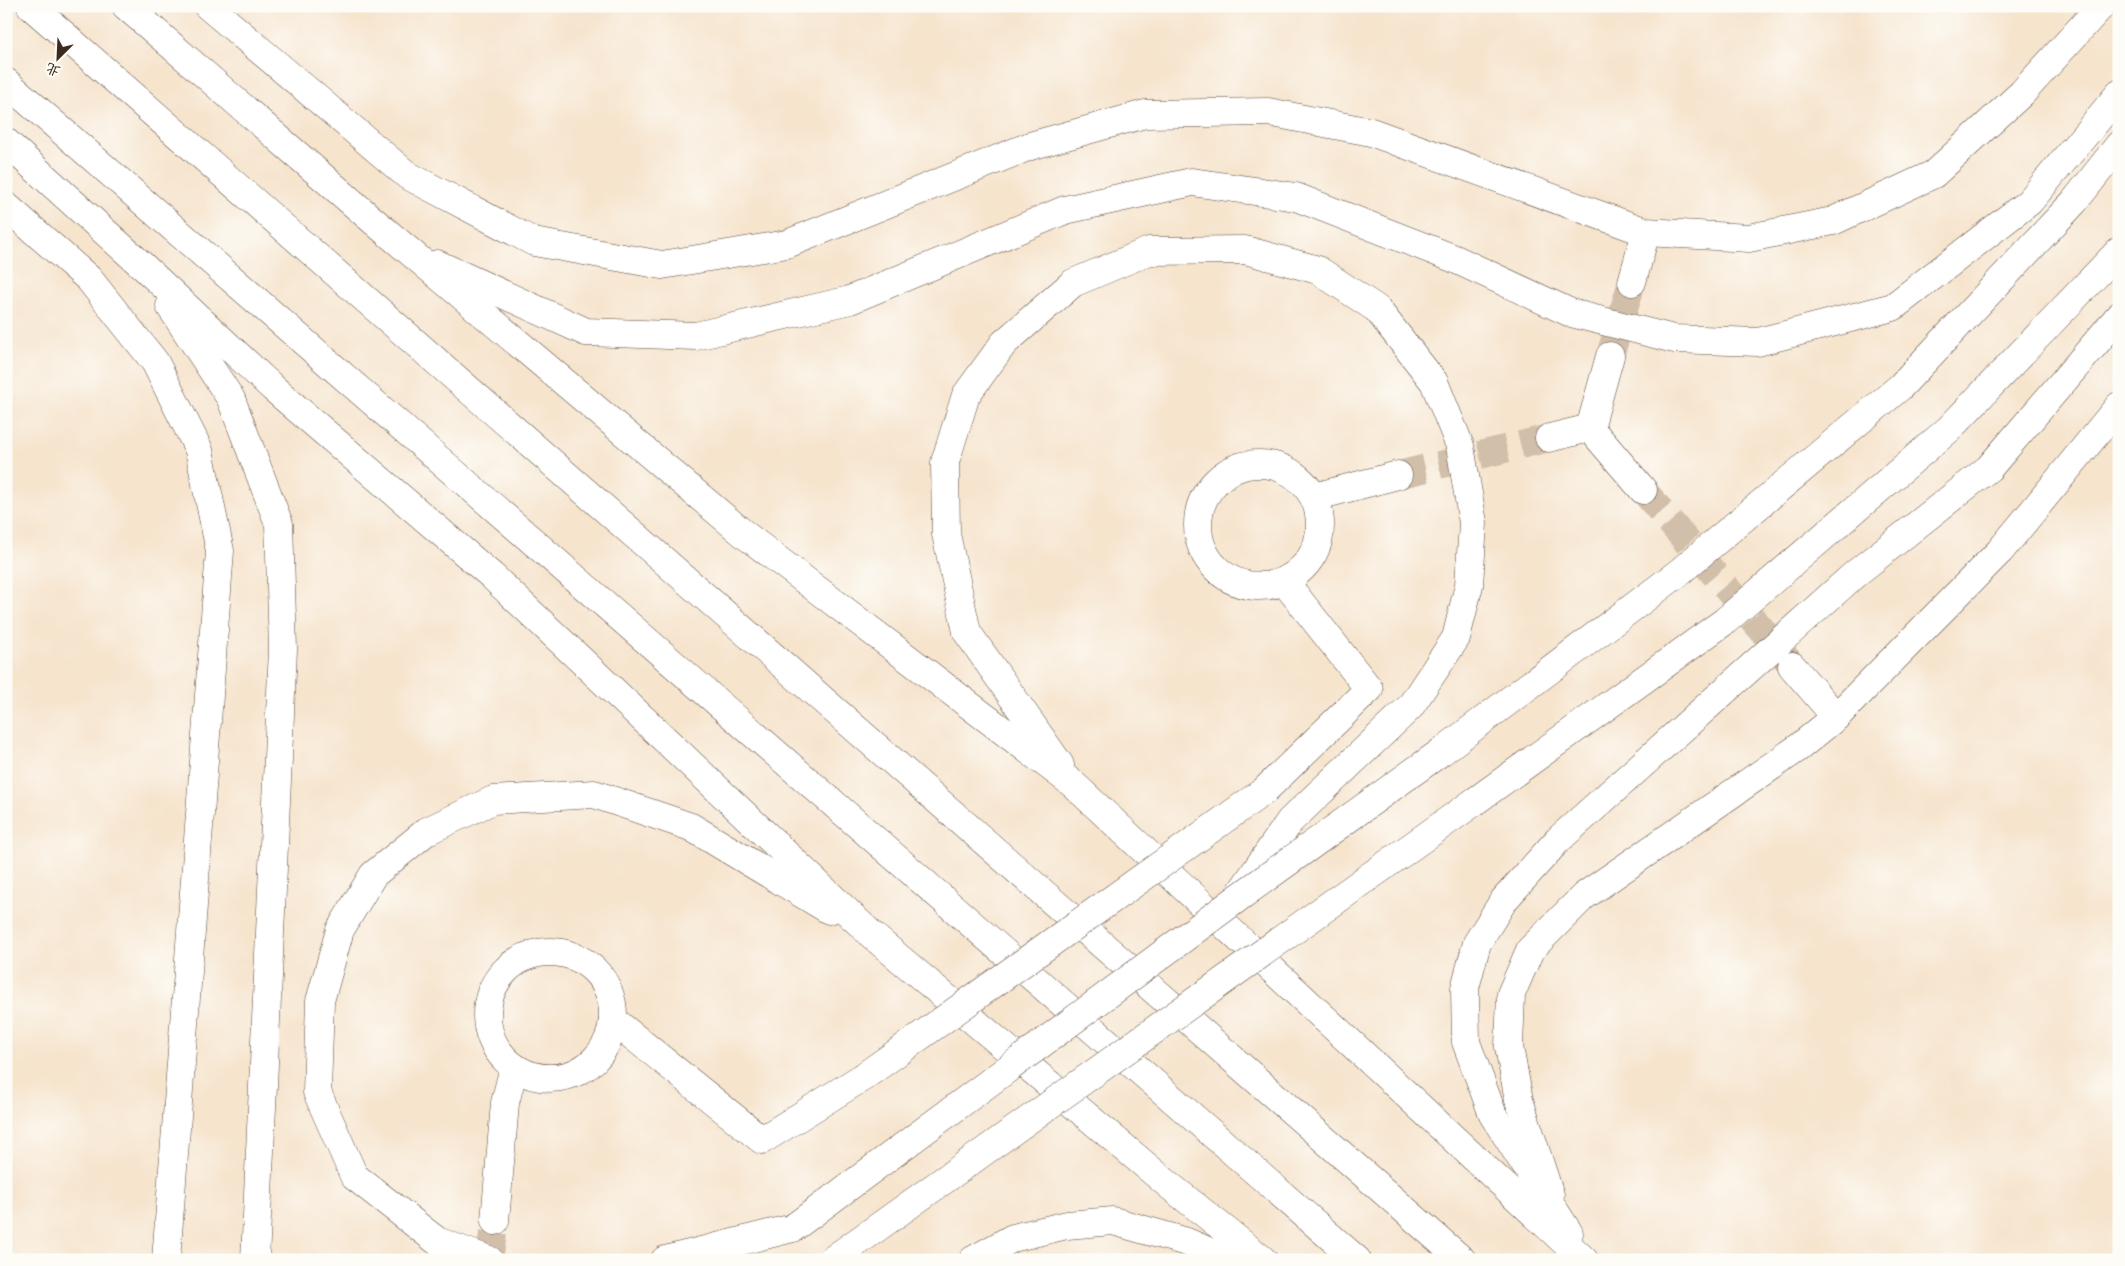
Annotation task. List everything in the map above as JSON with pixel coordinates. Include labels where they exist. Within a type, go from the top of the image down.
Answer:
[{"type":"main road","points":[[31,6],[1462,1260]]},
{"type":"main road","points":[[126,6],[409,252],[744,534],[1073,784],[1585,1260]]},
{"type":"main road","points":[[208,6],[407,175],[534,242],[662,265],[787,244],[1030,146],[1145,114],[1268,112],[1371,132],[1646,232],[1749,238],[1833,221],[1934,174],[2022,93],[2101,6]]},
{"type":"main road","points":[[6,82],[1357,1260]]},
{"type":"main road","points":[[409,252],[586,332],[696,336],[850,300],[1066,210],[1192,182],[1296,197],[1455,259],[1570,313],[1674,339],[1758,342],[1893,307],[2028,202],[2119,94]]},
{"type":"main road","points":[[6,142],[273,388],[492,576],[873,936],[1170,1186],[1263,1260]]},
{"type":"main road","points":[[748,1260],[1238,898],[1441,752],[1677,574],[1900,387],[2074,202],[2119,145]]},
{"type":"main road","points":[[6,206],[89,279],[154,362],[199,450],[220,551],[166,1260]]},
{"type":"main road","points":[[1632,282],[1646,232]]},
{"type":"main road","points":[[1073,784],[967,632],[946,534],[945,462],[966,396],[1004,343],[1073,283],[1149,251],[1245,250],[1318,270],[1377,308],[1434,382],[1460,446],[1473,523],[1469,585],[1456,638],[1410,708],[1290,821],[1238,898]]},
{"type":"main road","points":[[832,1260],[1725,621],[1949,429],[2119,251]]},
{"type":"main road","points":[[146,269],[232,399],[279,524],[283,650],[255,1260]]},
{"type":"main road","points":[[1585,1260],[1493,1115],[1466,1042],[1465,988],[1477,943],[1504,900],[1558,840],[1854,574],[1988,468],[2119,316]]},
{"type":"main road","points":[[1590,428],[1610,356]]},
{"type":"main road","points":[[1556,1213],[1519,1100],[1509,1047],[1511,994],[1530,950],[1584,896],[1798,748],[1836,716],[2000,551],[2119,406]]},
{"type":"main road","points":[[1549,438],[1590,428]]},
{"type":"main road","points":[[1590,428],[1643,490]]},
{"type":"main road","points":[[1265,463],[1285,469],[1302,480],[1314,496],[1320,516],[1320,536],[1314,555],[1301,570],[1284,581],[1264,586],[1244,584],[1225,576],[1215,566],[1201,544],[1198,523],[1201,503],[1211,486],[1226,473],[1246,465],[1265,463]]},
{"type":"main road","points":[[1314,496],[1398,475]]},
{"type":"main road","points":[[613,1020],[762,1140],[864,1077],[1264,791],[1370,689],[1284,581]]},
{"type":"main road","points":[[1792,666],[1836,716]]},
{"type":"main road","points":[[489,1260],[437,1241],[354,1176],[317,1092],[320,1001],[340,930],[373,875],[427,831],[494,800],[594,794],[692,827],[873,936]]},
{"type":"main road","points":[[544,953],[566,954],[585,963],[601,978],[610,998],[613,1020],[609,1038],[600,1055],[586,1068],[569,1076],[550,1078],[531,1076],[514,1067],[498,1052],[489,1032],[487,1010],[493,989],[505,971],[522,958],[544,953]]},
{"type":"main road","points":[[495,1221],[505,1103],[514,1067]]},
{"type":"main road","points":[[973,1260],[1013,1238],[1067,1225],[1113,1221],[1187,1242],[1228,1260]]},
{"type":"main road","points":[[665,1260],[792,1228]]},
{"type":"tunnel","points":[[1610,356],[1632,282]]},
{"type":"tunnel","points":[[1398,475],[1549,438]]},
{"type":"tunnel","points":[[1643,490],[1791,664]]},
{"type":"tunnel","points":[[489,1260],[495,1221]]}]
